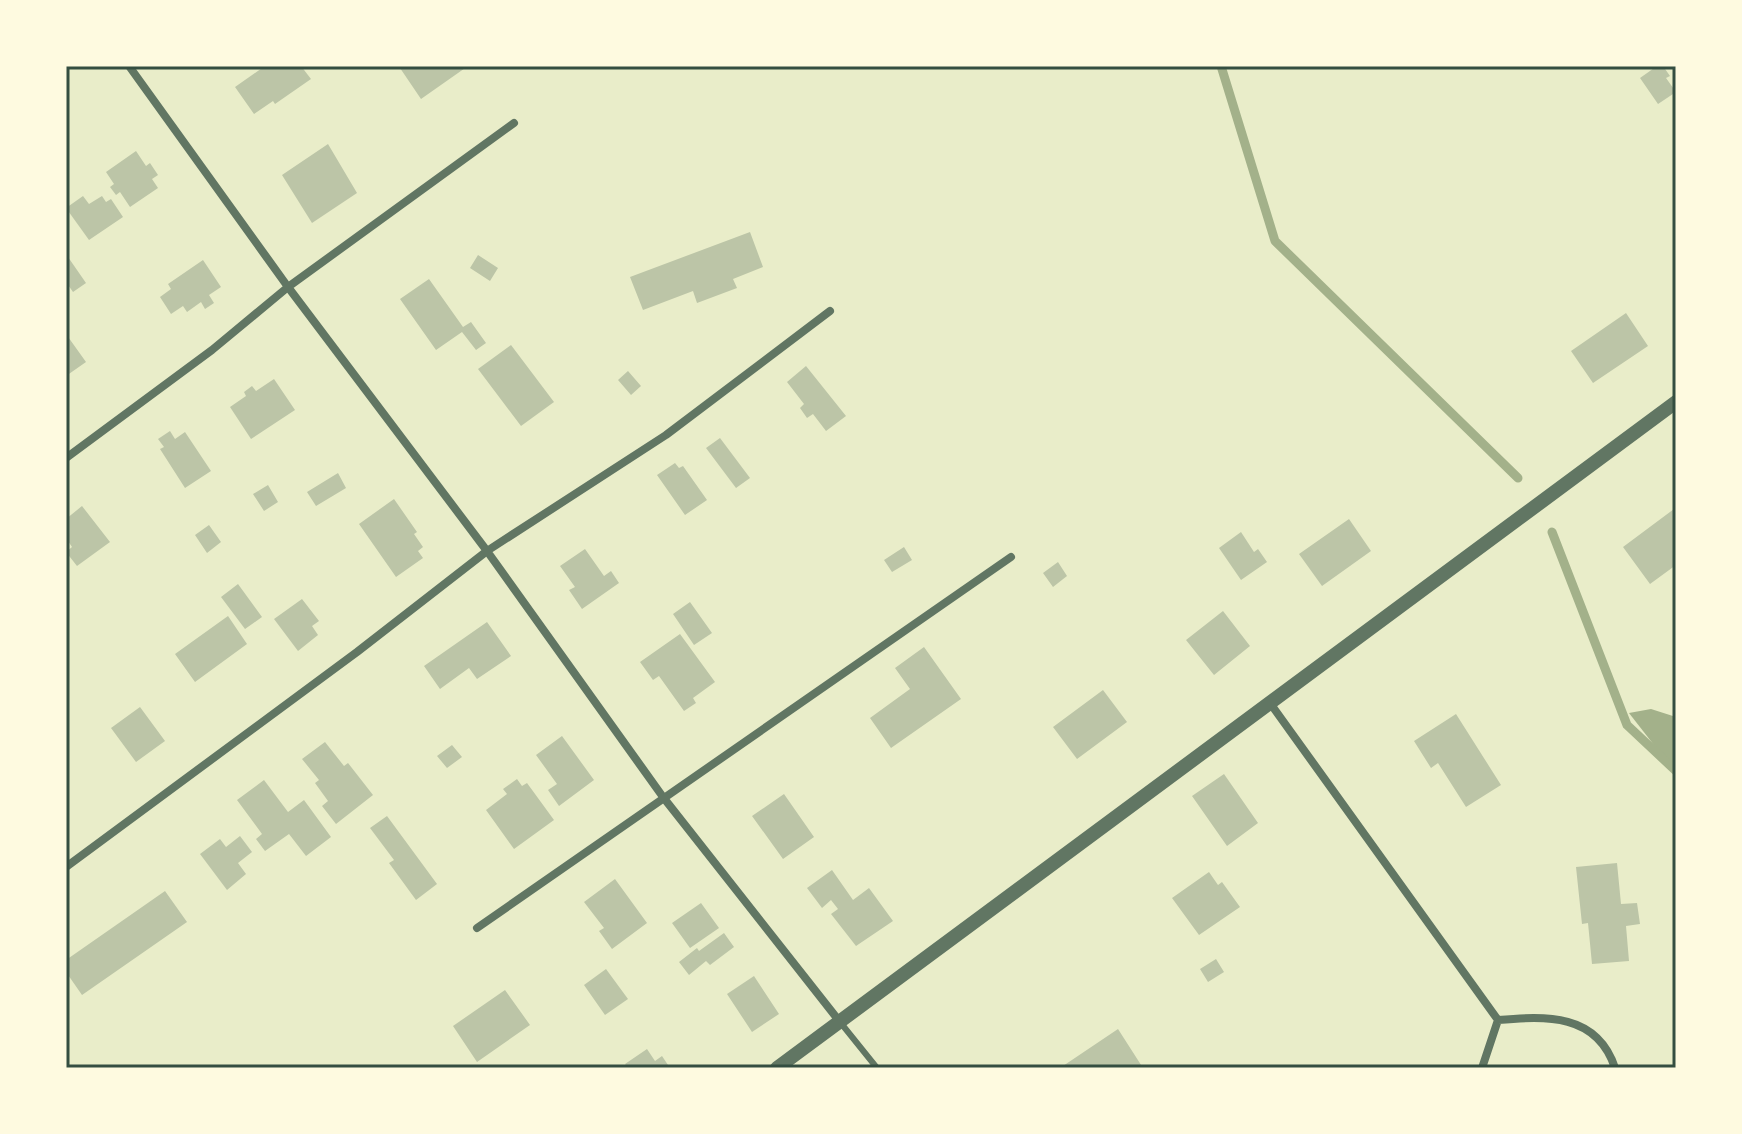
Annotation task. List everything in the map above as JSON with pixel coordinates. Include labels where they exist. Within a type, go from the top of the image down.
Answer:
[{"type":"street","points":[[129,66],[288,287],[487,551],[663,797],[840,1022]]},
{"type":"street","points":[[66,458],[212,350],[288,287],[514,123]]},
{"type":"street","points":[[66,867],[357,652],[487,551],[666,435],[830,311]]},
{"type":"street","points":[[777,1068],[1676,402]]},
{"type":"street","points":[[477,928],[1011,557]]},
{"type":"street","points":[[1270,703],[1498,1020]]},
{"type":"street","points":[[1498,1020],[1531,1017],[1558,1019],[1582,1026],[1602,1041],[1615,1068]]},
{"type":"street","points":[[1482,1068],[1498,1020]]},
{"type":"lane","points":[[840,1022],[877,1068]]},
{"type":"shaded area","points":[[1651,709],[1676,717],[1676,768],[1668,763],[1629,713]]},
{"type":"building","points":[[265,66],[301,66],[311,79],[275,104],[273,101],[254,114],[235,87]]},
{"type":"building","points":[[468,66],[421,99],[400,68]]},
{"type":"building","points":[[1657,66],[1663,66],[1670,76],[1666,78],[1676,92],[1658,104],[1640,78]]},
{"type":"building","points":[[328,144],[357,193],[312,223],[282,175]]},
{"type":"building","points":[[136,151],[146,166],[150,163],[158,175],[152,179],[158,188],[130,207],[120,192],[116,195],[110,187],[114,184],[106,172]]},
{"type":"building","points":[[83,196],[89,204],[102,196],[106,202],[111,199],[123,217],[89,240],[66,208]]},
{"type":"building","points":[[750,232],[763,267],[733,279],[737,288],[697,303],[693,291],[643,310],[630,277]]},
{"type":"building","points":[[478,255],[498,268],[490,281],[470,268]]},
{"type":"building","points":[[68,257],[86,283],[73,292],[66,282]]},
{"type":"building","points":[[203,260],[221,287],[209,295],[214,303],[205,309],[201,302],[187,312],[183,306],[171,314],[160,297],[171,289],[168,284]]},
{"type":"building","points":[[429,279],[463,327],[471,322],[486,343],[476,350],[462,332],[436,350],[400,299]]},
{"type":"building","points":[[1626,313],[1648,346],[1593,383],[1571,351]]},
{"type":"building","points":[[66,334],[86,362],[66,376]]},
{"type":"building","points":[[511,345],[554,402],[521,426],[478,369]]},
{"type":"building","points":[[806,366],[846,416],[826,431],[813,414],[807,418],[800,408],[804,404],[787,382]]},
{"type":"building","points":[[628,371],[641,386],[631,395],[618,380]]},
{"type":"building","points":[[274,379],[295,410],[251,439],[230,407],[246,396],[244,392],[252,386],[256,391]]},
{"type":"building","points":[[170,431],[175,439],[185,432],[211,471],[185,488],[160,449],[164,447],[158,439]]},
{"type":"building","points":[[720,438],[750,478],[736,488],[706,448]]},
{"type":"building","points":[[675,463],[679,468],[683,466],[707,500],[685,515],[657,475]]},
{"type":"building","points":[[338,473],[346,488],[316,506],[307,492]]},
{"type":"building","points":[[268,485],[278,502],[264,511],[253,494]]},
{"type":"building","points":[[394,499],[417,532],[414,534],[423,547],[418,551],[423,558],[396,577],[359,524]]},
{"type":"building","points":[[82,506],[110,542],[77,566],[66,552],[72,547],[66,538],[66,519]]},
{"type":"building","points":[[1674,509],[1676,565],[1650,584],[1623,547]]},
{"type":"building","points":[[1349,519],[1371,551],[1322,586],[1299,554]]},
{"type":"building","points":[[209,525],[221,542],[207,553],[195,535]]},
{"type":"building","points":[[1241,532],[1254,552],[1258,549],[1267,562],[1241,580],[1219,548]]},
{"type":"building","points":[[904,547],[912,560],[892,572],[884,560]]},
{"type":"building","points":[[585,549],[604,576],[611,571],[619,583],[582,609],[569,590],[575,587],[560,566]]},
{"type":"building","points":[[1058,562],[1067,576],[1053,587],[1043,573]]},
{"type":"building","points":[[238,584],[262,617],[245,629],[221,597]]},
{"type":"building","points":[[302,599],[319,621],[312,626],[318,635],[298,651],[274,619]]},
{"type":"building","points":[[690,602],[712,633],[694,645],[673,614]]},
{"type":"building","points":[[1223,611],[1250,646],[1214,675],[1186,640]]},
{"type":"building","points":[[228,616],[247,644],[195,682],[175,654]]},
{"type":"building","points":[[487,622],[511,656],[477,679],[469,668],[440,689],[424,666]]},
{"type":"building","points":[[680,634],[715,682],[693,698],[696,703],[684,711],[659,676],[653,680],[640,662]]},
{"type":"building","points":[[924,647],[961,699],[891,748],[870,718],[910,689],[895,668]]},
{"type":"building","points":[[1103,690],[1127,722],[1077,759],[1053,727]]},
{"type":"building","points":[[140,707],[165,741],[136,762],[111,728]]},
{"type":"building","points":[[1456,714],[1501,785],[1466,807],[1438,763],[1431,768],[1414,741]]},
{"type":"building","points":[[562,736],[594,780],[559,806],[548,790],[557,784],[536,755]]},
{"type":"building","points":[[325,742],[344,766],[348,763],[373,795],[336,824],[322,806],[328,801],[315,783],[319,780],[302,759]]},
{"type":"building","points":[[452,745],[462,757],[447,768],[437,756]]},
{"type":"building","points":[[1224,774],[1258,823],[1227,846],[1192,796]]},
{"type":"building","points":[[517,779],[522,786],[527,783],[554,820],[514,849],[486,810],[507,794],[503,789]]},
{"type":"building","points":[[264,780],[288,812],[304,800],[331,837],[306,856],[289,834],[265,851],[256,839],[262,834],[237,800]]},
{"type":"building","points":[[784,794],[814,837],[783,859],[752,816]]},
{"type":"building","points":[[387,816],[437,884],[416,900],[389,863],[394,860],[370,828]]},
{"type":"building","points":[[240,836],[252,852],[238,863],[246,874],[227,890],[200,854],[220,839],[226,847]]},
{"type":"building","points":[[1617,863],[1621,904],[1637,903],[1640,924],[1626,926],[1629,961],[1592,964],[1588,923],[1582,924],[1576,867]]},
{"type":"building","points":[[832,870],[853,900],[869,888],[893,921],[856,946],[831,914],[838,909],[831,900],[822,908],[807,888]]},
{"type":"building","points":[[1209,872],[1218,885],[1222,882],[1240,907],[1199,935],[1172,898]]},
{"type":"building","points":[[615,879],[647,923],[612,949],[599,931],[604,928],[584,902]]},
{"type":"building","points":[[165,891],[187,922],[82,995],[66,972],[66,960]]},
{"type":"building","points":[[701,903],[719,928],[690,948],[672,923]]},
{"type":"building","points":[[724,933],[734,947],[710,965],[706,961],[689,975],[679,962]]},
{"type":"building","points":[[1216,959],[1224,972],[1208,982],[1200,969]]},
{"type":"building","points":[[606,969],[628,999],[605,1015],[584,985]]},
{"type":"building","points":[[754,976],[779,1014],[752,1032],[727,994]]},
{"type":"building","points":[[505,990],[530,1025],[477,1062],[453,1026]]},
{"type":"building","points":[[1118,1029],[1143,1068],[1060,1068]]},
{"type":"building","points":[[647,1049],[655,1061],[662,1056],[670,1068],[628,1068],[625,1064]]},
{"type":"waterway","points":[[1221,66],[1275,241],[1518,478]]},
{"type":"waterway","points":[[1552,532],[1627,725],[1676,771]]}]
